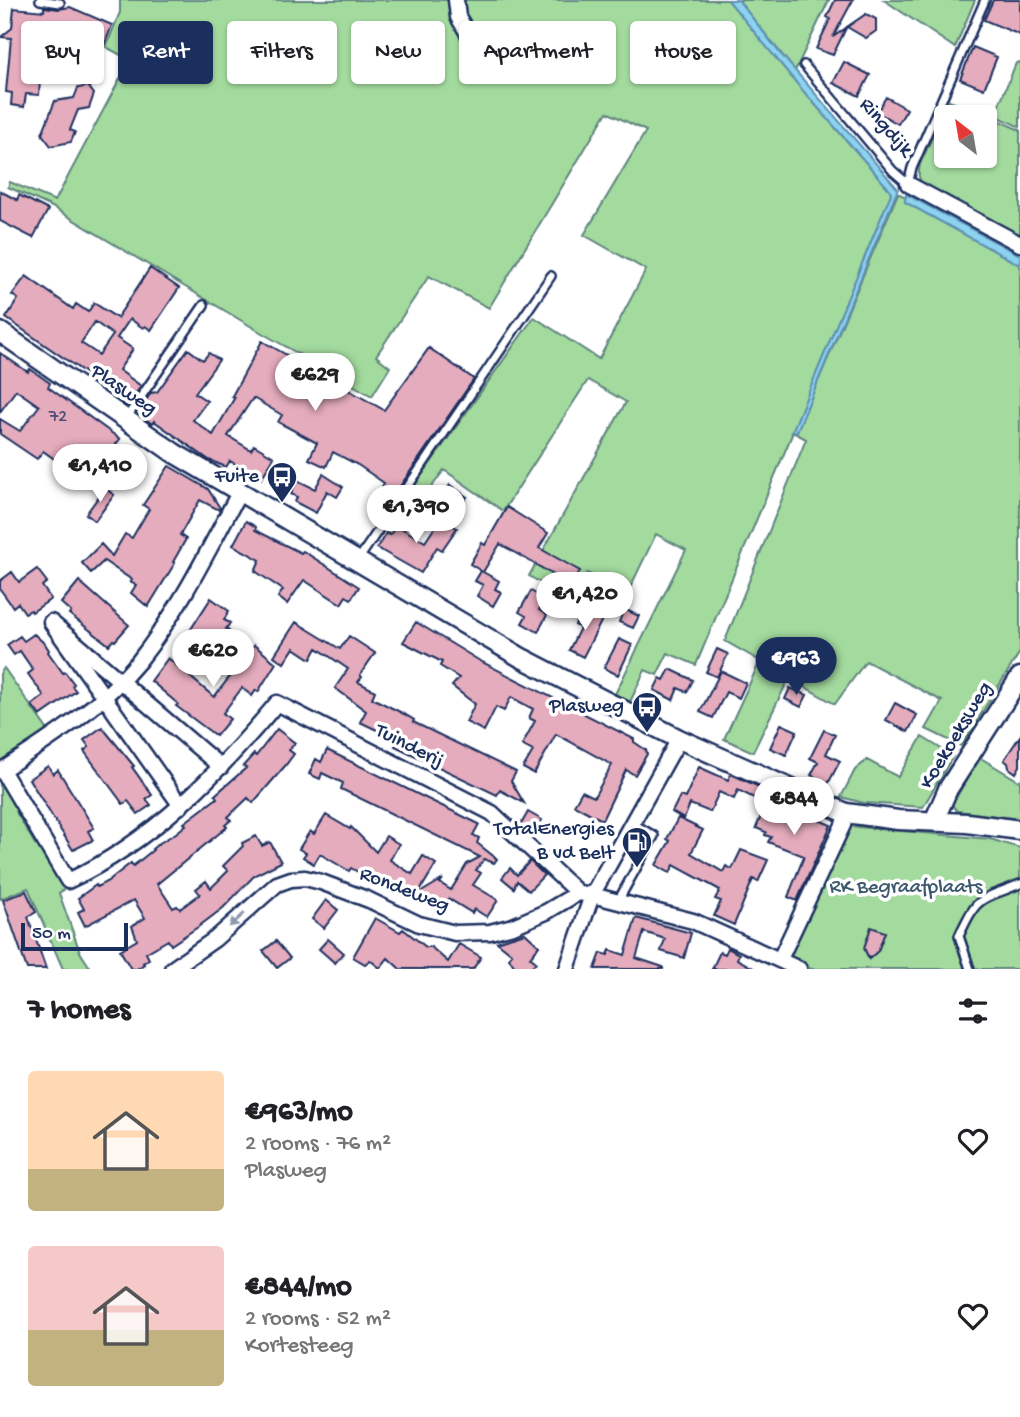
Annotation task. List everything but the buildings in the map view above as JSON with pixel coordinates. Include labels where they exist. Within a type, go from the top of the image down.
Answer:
[{"type":"street","points":[[456,0],[460,21]]},
{"type":"street","name":"Ringdijk","points":[[908,184],[1020,244]]},
{"type":"street","name":"Plasweg","points":[[0,332],[125,421],[240,491],[520,657],[680,739],[846,813],[898,820],[979,824],[1020,831]]},
{"type":"street","name":"Tuinderij","points":[[240,491],[185,593],[138,661],[103,697],[54,737],[2,770],[68,881],[119,853],[180,806],[221,767],[277,703],[492,813],[585,894]]},
{"type":"street","points":[[180,806],[51,622],[221,767]]},
{"type":"street","name":"Koekoeksweg","points":[[934,821],[948,789],[1020,677]]},
{"type":"street","points":[[567,969],[585,894],[632,823],[680,739]]},
{"type":"street","points":[[780,959],[843,825],[846,813]]},
{"type":"street","name":"Rondeweg","points":[[172,969],[215,939],[277,884],[291,879],[305,878],[321,882],[369,900],[419,924],[455,933],[490,932],[513,926],[585,894]]},
{"type":"street","points":[[585,894],[693,922],[799,969]]},
{"type":"lane","points":[[40,0],[60,3]]},
{"type":"lane","name":"Ringdijk","points":[[804,65],[893,171],[908,184],[912,169],[985,0]]},
{"type":"lane","points":[[358,561],[551,276]]},
{"type":"lane","points":[[125,421],[204,305]]},
{"type":"lane","points":[[618,902],[654,836],[632,823]]},
{"type":"lane","points":[[970,969],[959,936],[974,905],[984,898],[1020,884]]},
{"type":"green space","points":[[120,0],[452,0],[459,21],[459,84],[616,84],[616,21],[466,21],[460,0],[728,0],[891,194],[792,432],[797,431],[898,193],[906,197],[905,202],[1020,265],[1020,652],[961,746],[926,729],[942,701],[866,661],[835,704],[789,678],[753,752],[724,739],[760,661],[725,641],[806,439],[793,432],[696,665],[668,653],[657,675],[645,670],[630,702],[615,694],[686,550],[656,534],[628,592],[587,573],[572,601],[529,576],[626,402],[588,380],[503,511],[444,470],[428,492],[415,485],[534,317],[599,359],[646,270],[584,235],[646,131],[607,112],[489,308],[429,276],[376,356],[390,367],[372,396],[52,207],[8,187],[10,182],[55,201],[118,83],[213,84],[213,21],[118,21],[118,54],[106,47],[120,12]]},
{"type":"green space","points":[[738,0],[829,0],[795,71]]},
{"type":"green space","points":[[884,0],[975,0],[955,48]]},
{"type":"green space","points":[[1020,62],[1020,127],[998,118],[998,107],[1016,63]]},
{"type":"green space","points":[[998,120],[1020,130],[1020,235],[928,187],[920,180],[920,164],[934,134],[934,168],[998,168]]},
{"type":"green space","points":[[4,668],[49,732],[0,763],[0,674]]},
{"type":"green space","points":[[922,737],[953,756],[923,807],[864,803],[841,797],[855,770],[867,760],[898,777]]},
{"type":"green space","points":[[979,757],[1020,780],[1020,819],[957,811],[952,805]]},
{"type":"green space","points":[[0,780],[18,806],[16,812],[35,844],[42,845],[65,889],[59,893],[80,952],[91,969],[63,969],[28,888],[0,899]]},
{"type":"green space","name":"RK Begraafplaats","points":[[847,826],[990,839],[1020,848],[1020,969],[811,969],[789,957],[789,951]]},
{"type":"water","points":[[728,0],[738,0],[780,53],[898,189],[797,431],[792,432],[891,194]]},
{"type":"water","points":[[906,194],[1020,255],[1020,265],[905,202]]},
{"type":"place","name":"Fuite","points":[[282,504]]},
{"type":"place","name":"Plasweg","points":[[647,734]]},
{"type":"place","name":"TotalEnergies B vd Belt","points":[[637,869]]}]
